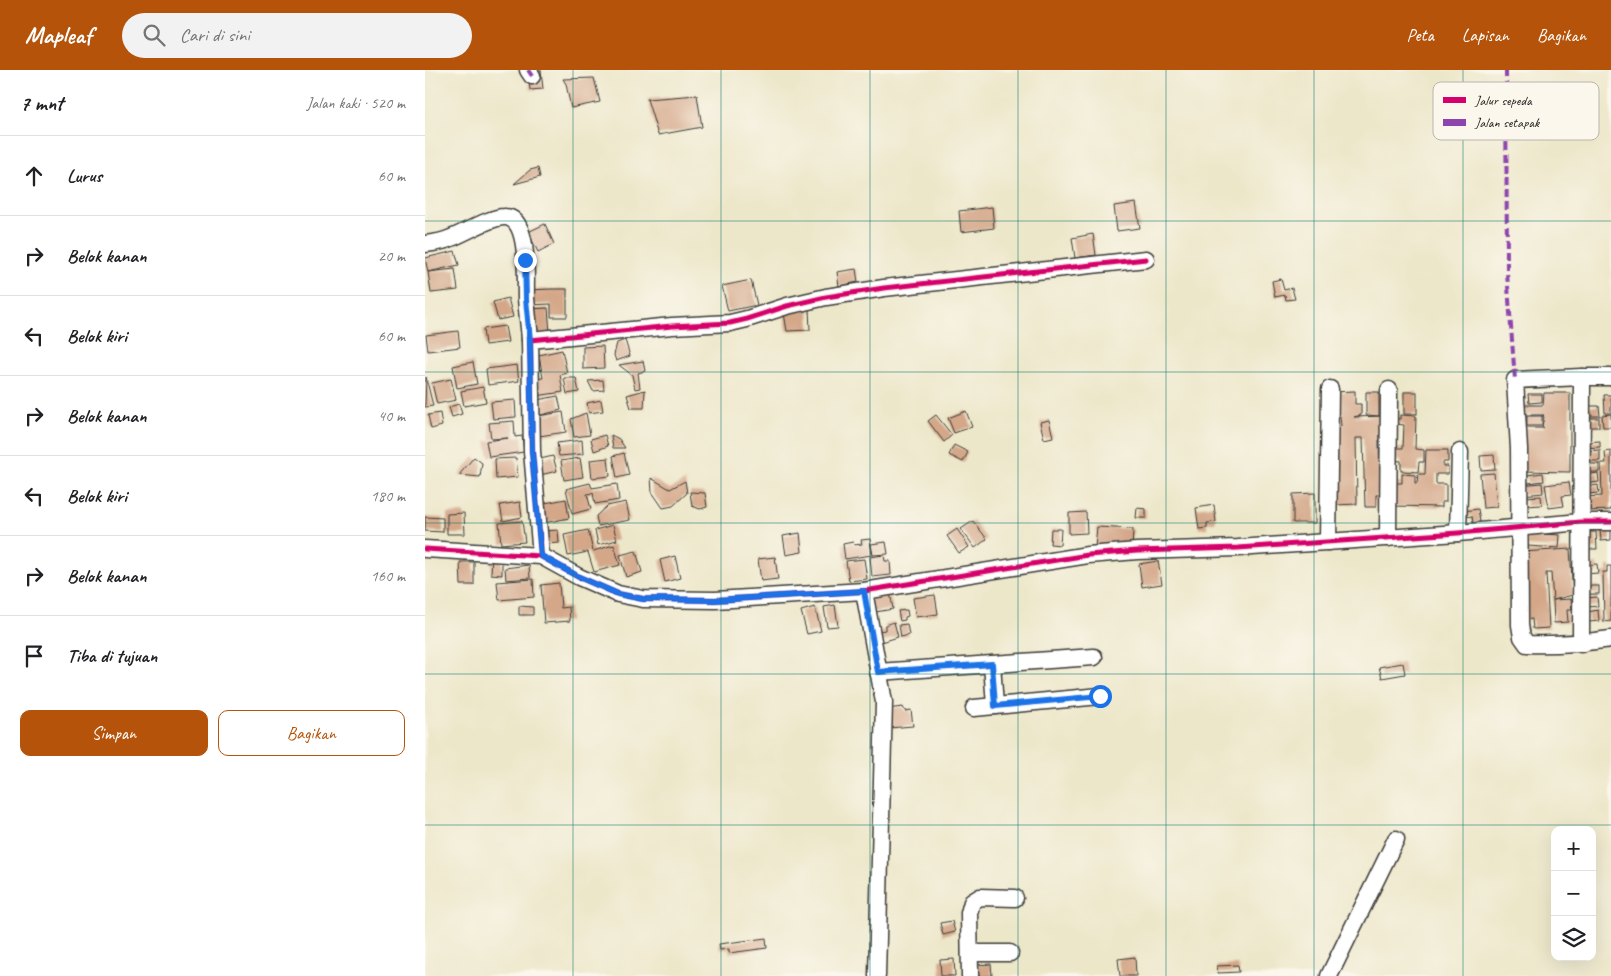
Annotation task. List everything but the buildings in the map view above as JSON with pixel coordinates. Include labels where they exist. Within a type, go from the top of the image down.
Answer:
[{"type":"street","points":[[425,244],[450,239],[494,219],[503,217],[512,218],[517,223],[522,235],[530,340],[532,452],[541,556]]},
{"type":"street","points":[[530,340],[672,326],[730,323],[787,306],[884,288],[1145,259]]},
{"type":"street","points":[[1581,644],[1582,377]]},
{"type":"street","points":[[1611,377],[1515,380],[1519,449],[1520,625],[1522,637],[1527,644],[1581,644],[1611,639]]},
{"type":"street","points":[[1328,542],[1330,389]]},
{"type":"street","points":[[1388,538],[1389,390]]},
{"type":"street","points":[[1458,533],[1460,452]]},
{"type":"street","points":[[425,549],[541,556],[579,577],[618,594],[643,599],[715,600],[864,591],[1088,555],[1328,542],[1581,522],[1611,522]]},
{"type":"street","points":[[864,591],[884,702],[877,976]]},
{"type":"street","points":[[878,672],[1094,657]]},
{"type":"street","points":[[992,664],[995,706]]},
{"type":"street","points":[[973,708],[1100,696]]},
{"type":"street","points":[[1329,976],[1396,839]]},
{"type":"street","points":[[970,976],[969,913],[972,902],[980,898],[1015,898]]},
{"type":"street","points":[[970,953],[1010,952]]},
{"type":"marked path","points":[[528,70],[532,76]]},
{"type":"marked path","points":[[1506,70],[1506,82]]},
{"type":"marked path","points":[[1506,140],[1507,273],[1515,380]]},
{"type":"cycle path","points":[[541,556],[532,451],[530,340],[672,326],[730,323],[787,306],[826,297],[884,288],[1146,259]]},
{"type":"cycle path","points":[[425,549],[541,556],[579,577],[618,594],[643,599],[715,600],[864,591],[1088,555],[1137,551],[1238,548],[1458,533],[1581,522],[1611,522]]},
{"type":"route","points":[[525,260],[530,340],[532,452],[541,556],[579,577],[618,594],[643,599],[715,600],[864,591],[878,672],[992,664],[995,706],[1100,696]]}]
